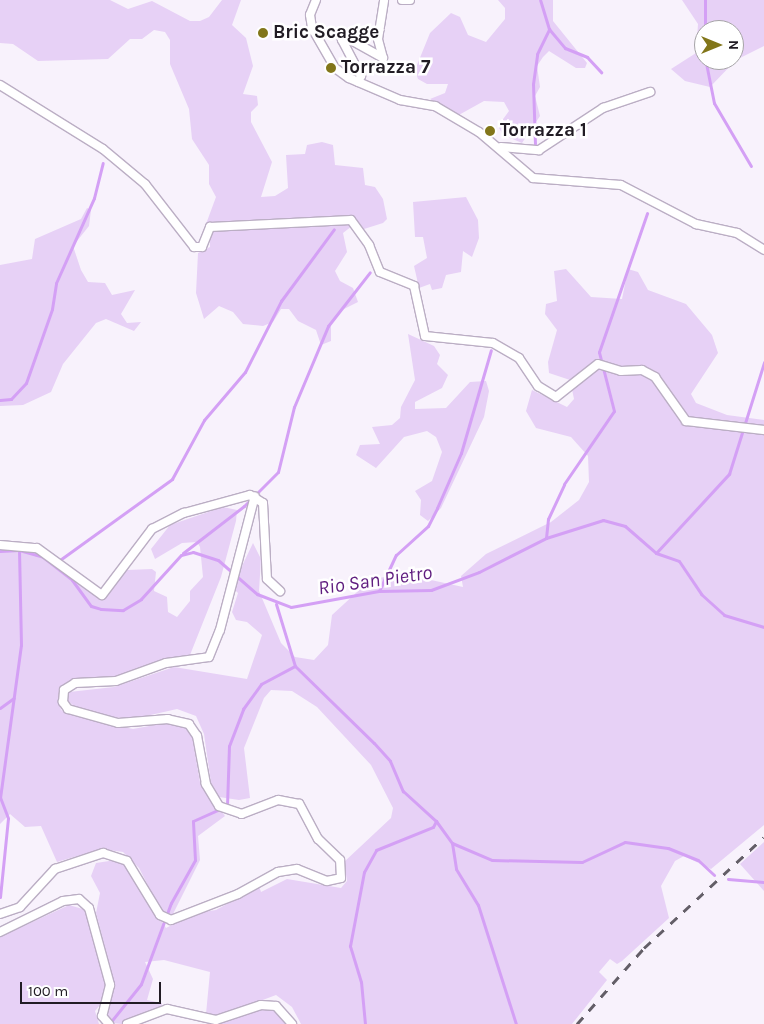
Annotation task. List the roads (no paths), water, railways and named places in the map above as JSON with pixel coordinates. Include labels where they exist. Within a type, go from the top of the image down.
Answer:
[{"type":"street","points":[[316,0],[310,15],[315,34],[335,68],[358,82],[400,100],[435,106],[503,148],[539,150],[603,108],[650,92]]},
{"type":"street","points":[[358,82],[361,76],[342,40],[349,39],[383,58],[378,39],[384,0]]},
{"type":"street","points":[[402,0],[410,0]]},
{"type":"street","points":[[0,85],[103,150],[145,184],[170,212],[180,234],[194,247],[202,247],[210,227],[351,220],[369,245],[380,272],[414,286],[425,336],[493,343],[519,358],[538,386],[556,397],[598,364],[621,370],[642,370],[655,377],[686,422],[764,430]]},
{"type":"street","points":[[488,140],[533,178],[621,185],[696,224],[737,233],[764,250]]},
{"type":"street","points":[[0,545],[37,548],[102,595],[152,529],[184,513],[243,495],[255,496],[264,508],[267,579],[280,591]]},
{"type":"street","points":[[0,914],[20,907],[55,869],[103,853],[127,860],[160,914],[170,920],[278,872],[297,869],[334,882],[342,868],[294,801],[278,800],[242,814],[219,806],[206,784],[197,736],[189,724],[168,719],[118,723],[68,709],[62,702],[64,690],[75,683],[116,681],[166,664],[209,657],[220,630],[255,496]]},
{"type":"street","points":[[0,932],[63,901],[79,899],[95,921],[110,985],[102,1016],[109,1024]]},
{"type":"street","points":[[127,1024],[167,1009],[216,1020],[261,1005],[276,1006],[292,1024]]},
{"type":"waterway","points":[[535,144],[533,84],[537,54],[549,29],[540,0]]},
{"type":"waterway","points":[[705,0],[705,20]]},
{"type":"waterway","points":[[549,29],[565,48],[587,57],[601,72]]},
{"type":"waterway","points":[[707,70],[714,103],[751,166]]},
{"type":"waterway","points":[[0,400],[11,399],[26,383],[52,309],[56,283],[94,198],[103,163]]},
{"type":"waterway","points":[[546,538],[548,519],[564,484],[614,411],[599,352],[647,213]]},
{"type":"waterway","points":[[57,562],[172,479],[204,420],[245,372],[281,301],[334,229]]},
{"type":"waterway","points":[[183,553],[244,506],[278,472],[294,407],[328,326],[370,272]]},
{"type":"waterway","points":[[379,591],[396,555],[428,526],[437,508],[461,453],[491,350]]},
{"type":"waterway","points":[[656,553],[729,474],[764,362]]},
{"type":"waterway","name":"Rio San Pietro","points":[[0,551],[19,550],[43,557],[72,580],[91,606],[101,609],[123,610],[141,599],[181,555],[193,552],[218,560],[257,594],[291,607],[379,591],[431,590],[479,572],[546,538],[603,520],[625,526],[656,553],[679,561],[701,594],[724,615],[764,627]]},
{"type":"waterway","points":[[0,798],[21,645],[19,550]]},
{"type":"waterway","points":[[276,604],[295,666],[390,761],[403,791],[436,821],[452,843],[456,869],[478,905],[516,1024]]},
{"type":"waterway","points":[[109,1024],[141,984],[171,903],[195,860],[193,821],[227,806],[229,746],[243,709],[261,684],[295,666]]},
{"type":"waterway","points":[[0,708],[14,698]]},
{"type":"waterway","points":[[0,797],[8,818],[0,897]]},
{"type":"waterway","points":[[365,1024],[361,982],[350,946],[364,872],[376,850],[433,827],[436,821]]},
{"type":"waterway","points":[[452,843],[492,860],[582,862],[625,842],[668,848],[698,860],[714,875]]},
{"type":"waterway","points":[[728,879],[764,882]]},
{"type":"railway","points":[[577,1024],[644,948],[764,837]]},
{"type":"place","name":"Bric Scagge","points":[[263,33]]},
{"type":"place","name":"Torrazza 7","points":[[331,68]]},
{"type":"place","name":"Torrazza 1","points":[[490,131]]}]
